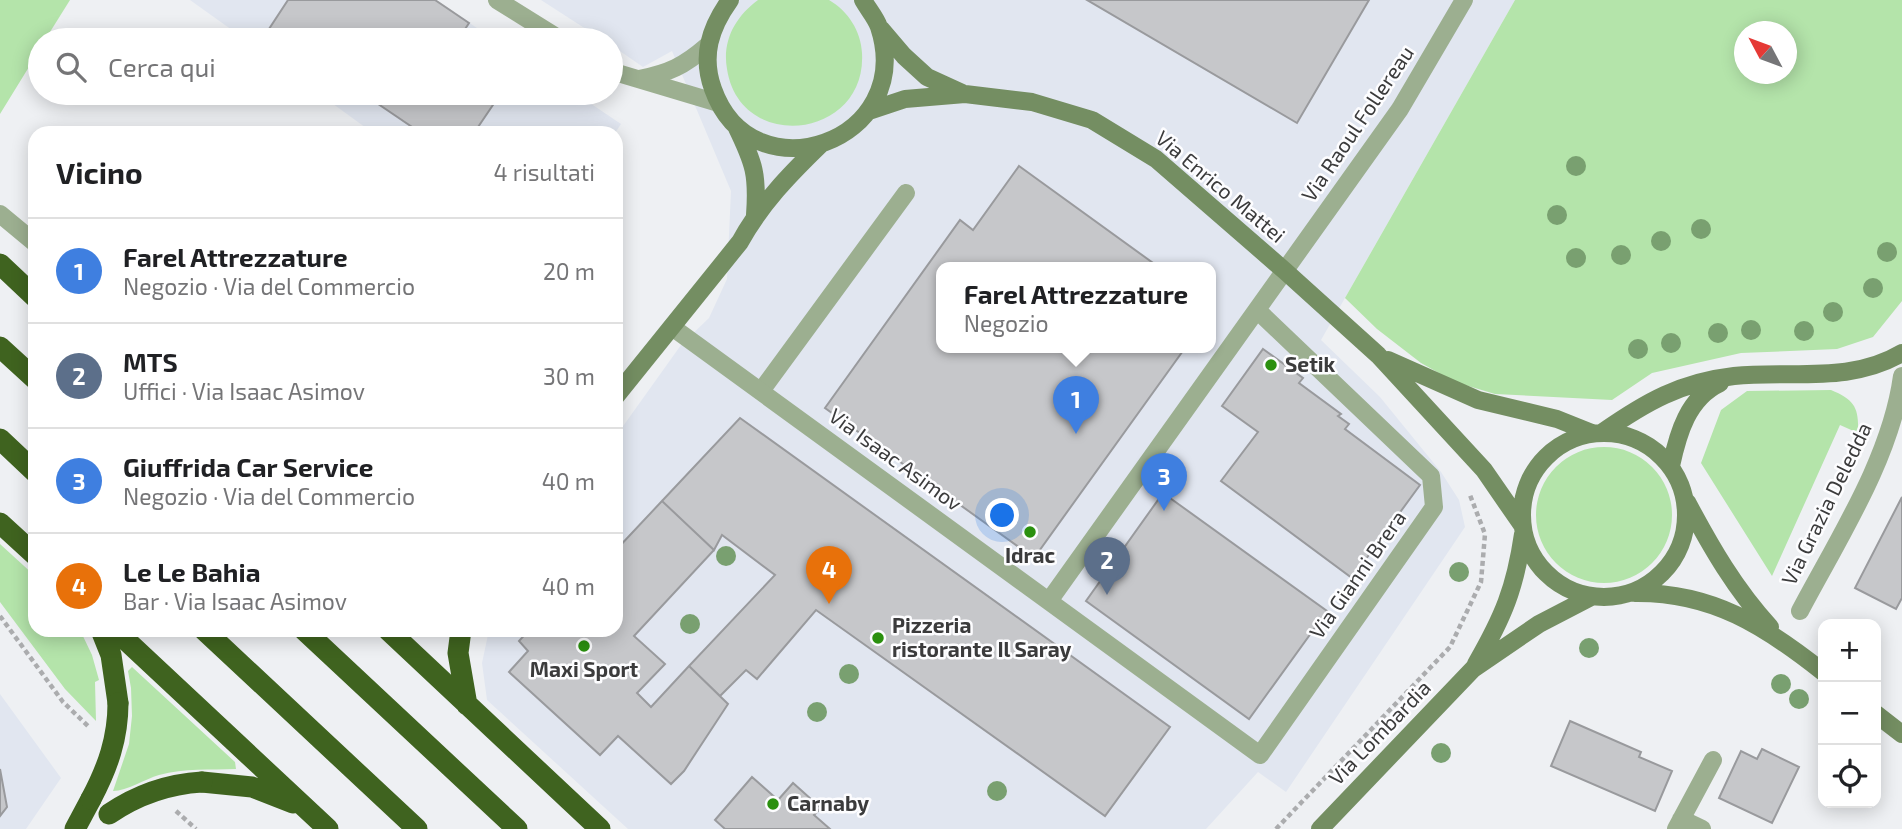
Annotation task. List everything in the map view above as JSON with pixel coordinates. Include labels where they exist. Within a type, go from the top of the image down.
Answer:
[{"type":"highway","points":[[0,264],[28,290]]},
{"type":"highway","points":[[0,346],[28,372]]},
{"type":"highway","points":[[0,439],[28,465]]},
{"type":"highway","points":[[0,523],[28,549]]},
{"type":"highway","points":[[75,829],[111,757],[117,732],[118,703],[111,654],[104,637]]},
{"type":"highway","points":[[123,637],[324,825]]},
{"type":"highway","points":[[211,637],[417,829]]},
{"type":"highway","points":[[311,637],[517,829]]},
{"type":"highway","points":[[395,637],[600,829]]},
{"type":"highway","points":[[460,637],[458,653],[467,705]]},
{"type":"highway","points":[[87,829],[108,814],[149,793],[174,785],[202,782],[252,787],[277,795],[324,825]]},
{"type":"street","points":[[497,0],[542,28]]},
{"type":"street","points":[[730,0],[716,19],[707,46],[708,75],[718,103],[736,127],[753,160],[757,185],[755,215]]},
{"type":"street","points":[[736,127],[761,142],[791,149],[820,145],[848,132],[869,111],[881,84],[885,54],[878,25],[863,0]]},
{"type":"street","name":"Via Raoul Follereau","points":[[1049,601],[1399,109],[1464,0]]},
{"type":"street","name":"Via Enrico Mattei","points":[[878,25],[904,56],[927,77],[965,94]]},
{"type":"street","points":[[636,80],[664,74],[687,63],[707,46]]},
{"type":"street","points":[[623,75],[718,103]]},
{"type":"street","name":"Via Enrico Mattei","points":[[869,111],[905,99],[965,94],[1032,102],[1092,120],[1156,159],[1378,355],[1484,470],[1522,529]]},
{"type":"street","points":[[623,387],[740,242],[755,215],[820,145]]},
{"type":"street","points":[[761,391],[906,193]]},
{"type":"street","points":[[0,214],[28,237]]},
{"type":"street","name":"Via Gianni Brera","points":[[1257,310],[1431,476],[1434,507],[1260,755]]},
{"type":"street","name":"Via Isaac Asimov","points":[[672,327],[1260,755]]},
{"type":"street","name":"Via Enrico Mattei","points":[[1378,355],[1478,400],[1557,419],[1597,433]]},
{"type":"street","name":"Via Grazia Deledda","points":[[1597,433],[1679,387],[1734,376],[1839,374],[1878,365],[1902,364],[1899,399],[1889,430],[1863,490],[1800,611]]},
{"type":"street","name":"Via Grazia Deledda","points":[[1671,466],[1676,440],[1694,404],[1709,388],[1734,376]]},
{"type":"street","points":[[1784,641],[1736,613],[1691,598],[1654,592],[1591,597],[1567,590],[1547,576],[1532,557],[1522,529],[1522,499],[1531,475],[1547,455],[1568,440],[1597,433],[1623,434],[1641,441],[1671,466],[1684,496],[1730,578],[1751,606],[1784,641],[1818,668]]},
{"type":"street","points":[[1632,593],[1665,571],[1676,554],[1683,536],[1686,516],[1684,496]]},
{"type":"street","name":"Via Lombardia","points":[[1473,669],[1509,600],[1517,571],[1522,529]]},
{"type":"street","name":"Via Lombardia","points":[[1320,829],[1473,669],[1539,624],[1591,597]]},
{"type":"street","points":[[1881,717],[1902,734]]},
{"type":"street","points":[[1702,829],[1679,824],[1713,760]]},
{"type":"path","points":[[1276,829],[1450,647],[1481,582],[1485,534],[1467,489]]},
{"type":"path","points":[[0,616],[63,702],[95,734]]},
{"type":"path","points":[[171,806],[196,829]]},
{"type":"shaded area","points":[[190,0],[435,0],[477,28],[229,28]]},
{"type":"shaded area","points":[[541,0],[1515,0],[1321,340],[1380,397],[1441,472],[1459,500],[1465,527],[1286,792],[1258,772],[1206,829],[628,829],[487,700],[482,663],[488,637],[623,637],[623,426],[681,345],[709,318],[727,279],[731,191],[672,51],[643,67],[623,53],[623,28],[584,28]]},
{"type":"shaded area","points":[[334,105],[593,105],[621,124],[620,126],[363,126]]},
{"type":"shaded area","points":[[0,694],[61,778],[26,829],[0,829]]},
{"type":"green space","points":[[0,0],[70,0],[52,28],[28,28],[28,68],[0,114]]},
{"type":"green space","points":[[758,0],[829,0],[852,22],[861,45],[858,82],[845,104],[825,118],[801,125],[777,124],[754,114],[737,96],[727,69],[726,49],[737,22]]},
{"type":"green space","points":[[1515,0],[1902,0],[1902,301],[1873,337],[1837,349],[1741,353],[1652,373],[1612,400],[1495,394],[1455,382],[1421,363],[1377,329],[1345,298]]},
{"type":"green space","points":[[1831,390],[1845,397],[1854,406],[1858,417],[1858,433],[1840,425],[1772,576],[1701,463],[1721,410],[1747,391]]},
{"type":"green space","points":[[1604,447],[1630,453],[1652,467],[1666,489],[1672,515],[1666,541],[1652,563],[1630,577],[1604,583],[1578,577],[1556,563],[1542,541],[1536,515],[1542,489],[1556,467],[1578,453]]},
{"type":"green space","points":[[0,544],[28,570],[28,637],[83,637],[99,680],[95,682],[96,721],[65,689],[0,602]]},
{"type":"green space","points":[[132,667],[235,762],[236,769],[169,773],[113,791],[129,744],[132,716],[128,671]]},
{"type":"building","points":[[288,0],[435,0],[469,23],[466,28],[270,28]]},
{"type":"building","points":[[1087,0],[1369,0],[1297,123]]},
{"type":"building","points":[[380,105],[493,105],[479,126],[411,126]]},
{"type":"building","points":[[1019,166],[1152,262],[936,262],[936,353],[1181,353],[1034,558],[825,408],[960,220],[973,230]]},
{"type":"building","points":[[1263,349],[1303,378],[1299,383],[1341,414],[1338,416],[1349,424],[1345,429],[1420,485],[1352,578],[1221,481],[1258,432],[1222,406]]},
{"type":"building","points":[[740,418],[1170,727],[1105,816],[816,610],[757,679],[746,670],[720,696],[689,666],[775,575],[722,535],[714,550],[662,501]]},
{"type":"building","points":[[1163,493],[1327,611],[1249,719],[1086,601]]},
{"type":"building","points":[[1902,497],[1902,598],[1896,609],[1855,588]]},
{"type":"building","name":"Maxi Sport","points":[[662,501],[714,550],[634,636],[665,664],[637,693],[651,707],[689,666],[728,704],[684,771],[671,784],[618,736],[600,755],[509,672],[528,651],[519,641],[523,637],[623,637],[623,543]]},
{"type":"building","points":[[1570,721],[1641,752],[1639,757],[1672,771],[1655,811],[1551,766]]},
{"type":"building","points":[[1762,749],[1799,767],[1772,823],[1719,798],[1741,751],[1757,759]]},
{"type":"building","points":[[0,769],[7,807],[0,816]]},
{"type":"building","name":"Carnaby","points":[[752,777],[778,800],[793,783],[821,808],[814,815],[830,829],[725,829],[715,820]]},
{"type":"place","name":"Setik","points":[[1271,365]]},
{"type":"place","name":"Farel Attrezzature","points":[[1076,434]]},
{"type":"place","name":"Giuffrida Car Service","points":[[1164,511]]},
{"type":"place","name":"Idrac","points":[[1030,532]]},
{"type":"place","name":"MTS","points":[[1107,595]]},
{"type":"place","name":"Le Le Bahia","points":[[829,604]]},
{"type":"place","name":"Pizzeria ristorante Il Saray","points":[[878,638]]},
{"type":"place","name":"Maxi Sport","points":[[584,646]]},
{"type":"place","name":"Carnaby","points":[[773,804]]}]
